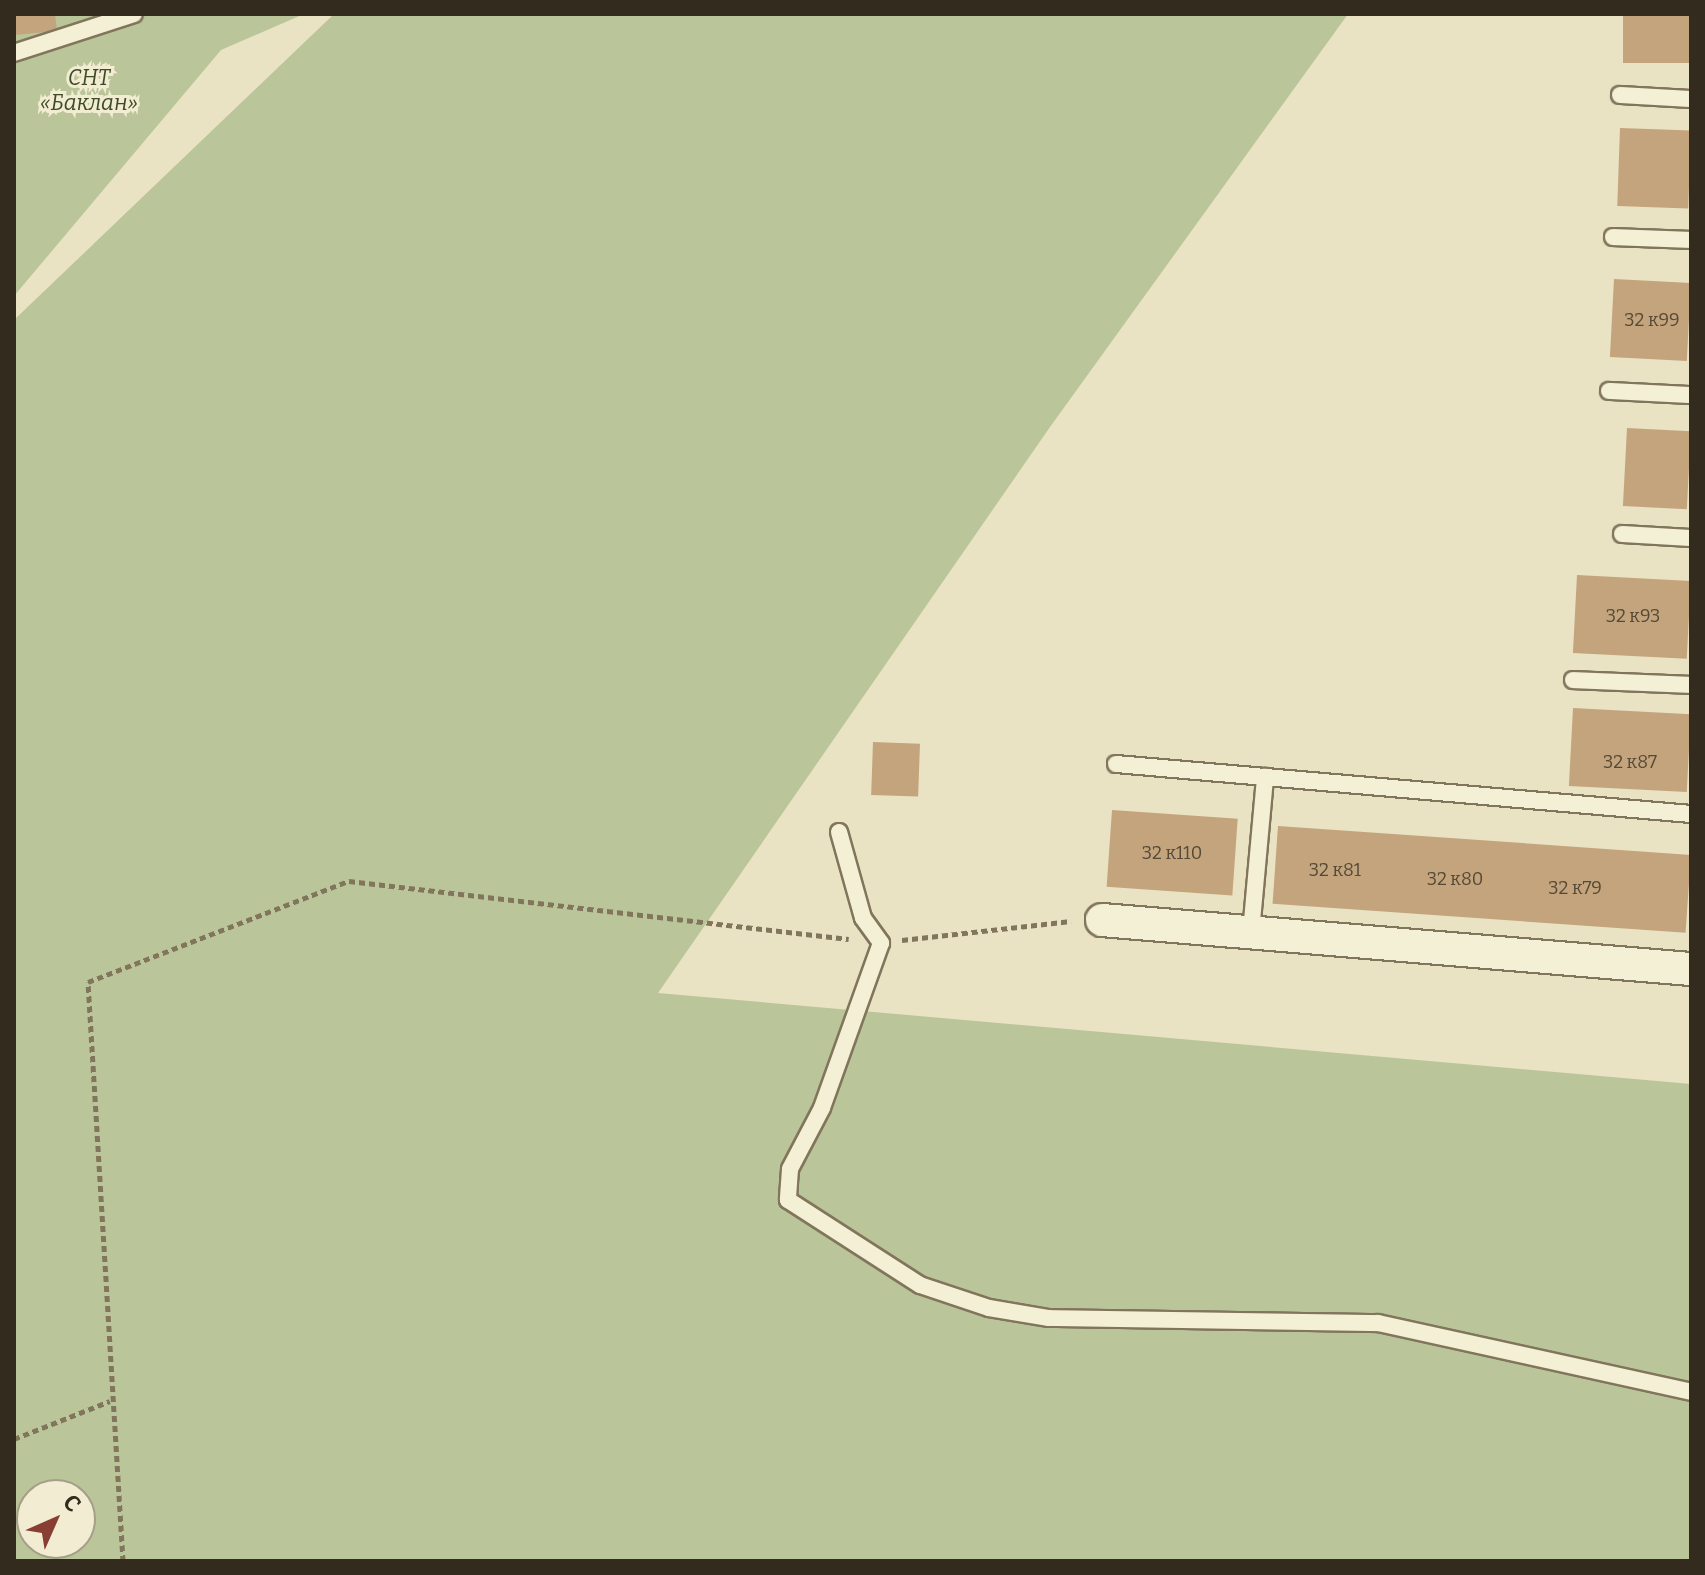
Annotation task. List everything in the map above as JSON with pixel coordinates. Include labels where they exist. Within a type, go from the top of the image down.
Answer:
[{"type":"street","points":[[1102,920],[1691,969]]},
{"type":"lane","points":[[14,53],[134,14]]},
{"type":"lane","points":[[1620,95],[1691,99]]},
{"type":"lane","points":[[1613,237],[1691,240]]},
{"type":"lane","points":[[1609,391],[1691,395]]},
{"type":"lane","points":[[1622,534],[1691,538]]},
{"type":"lane","points":[[1573,680],[1691,685]]},
{"type":"lane","points":[[1116,764],[1691,814]]},
{"type":"lane","points":[[1251,932],[1265,777]]},
{"type":"lane","points":[[839,832],[863,918],[881,943],[822,1108],[790,1169],[788,1200],[920,1285],[1049,1318],[1378,1323],[1691,1392]]},
{"type":"path","points":[[123,1561],[110,1401],[88,982],[349,881],[881,943],[998,925],[1102,920]]},
{"type":"path","points":[[14,1439],[110,1401]]},
{"type":"green space","name":"СНТ «Баклан»","points":[[14,14],[304,14],[221,50],[14,296]]},
{"type":"green space","points":[[334,14],[1348,14],[1050,427],[658,993],[1691,1084],[1691,1561],[14,1561],[14,320]]},
{"type":"building","points":[[14,14],[55,14],[57,31],[14,35]]},
{"type":"building","points":[[1623,14],[1691,14],[1691,63],[1623,63]]},
{"type":"building","points":[[1620,128],[1691,130],[1688,208],[1617,206]]},
{"type":"building","points":[[1614,279],[1691,283],[1687,361],[1610,357]]},
{"type":"building","points":[[1627,428],[1691,431],[1687,509],[1623,506]]},
{"type":"building","points":[[1577,575],[1691,581],[1687,659],[1573,653]]},
{"type":"building","points":[[1573,708],[1691,714],[1687,792],[1569,786]]},
{"type":"building","points":[[873,742],[920,744],[918,797],[871,795]]},
{"type":"building","points":[[1112,810],[1238,819],[1232,896],[1107,887]]},
{"type":"building","points":[[1278,826],[1691,855],[1686,933],[1273,904]]}]
